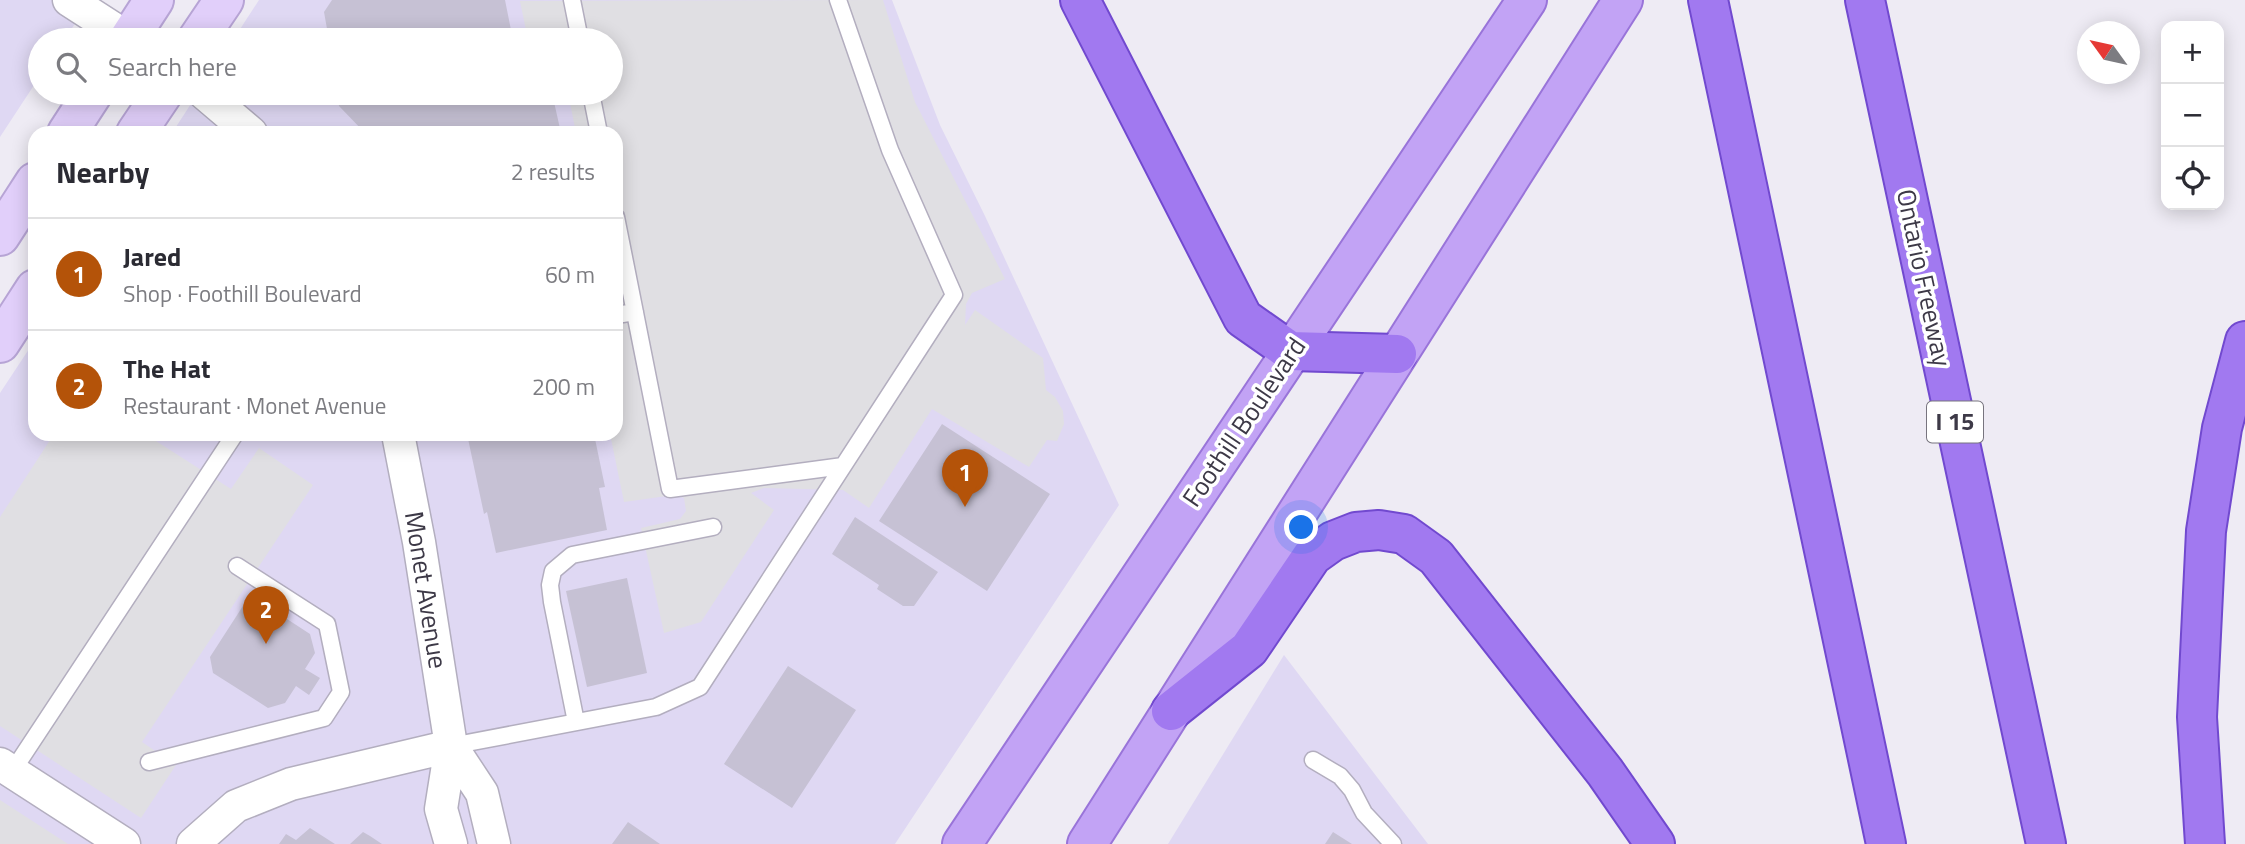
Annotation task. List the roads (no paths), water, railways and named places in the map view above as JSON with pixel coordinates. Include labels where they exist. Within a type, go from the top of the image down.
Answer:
[{"type":"highway","points":[[1080,0],[1243,318],[1290,351],[1397,354]]},
{"type":"highway","name":"Ontario Freeway","points":[[1865,0],[2046,844]]},
{"type":"highway","points":[[1708,10],[1886,844]]},
{"type":"highway","points":[[2205,844],[2197,717],[2206,531],[2221,428],[2245,341]]},
{"type":"highway","points":[[1171,711],[1249,649],[1312,556],[1333,541],[1356,532],[1379,530],[1404,534],[1436,557],[1605,772],[1655,844]]},
{"type":"main road","points":[[136,28],[154,0]]},
{"type":"main road","points":[[205,28],[224,0]]},
{"type":"main road","name":"Foothill Boulevard","points":[[962,844],[1527,0]]},
{"type":"main road","points":[[1087,844],[1623,0]]},
{"type":"main road","points":[[72,126],[85,105]]},
{"type":"main road","points":[[141,126],[155,105]]},
{"type":"main road","points":[[0,236],[28,193]]},
{"type":"main road","points":[[0,343],[28,300]]},
{"type":"street","points":[[69,0],[111,28]]},
{"type":"street","points":[[218,105],[243,126]]},
{"type":"street","name":"Monet Avenue","points":[[399,441],[419,542],[451,746],[441,809],[451,844]]},
{"type":"street","points":[[193,844],[236,806],[291,784],[451,746]]},
{"type":"street","name":"Monet Avenue","points":[[451,746],[482,793],[494,844]]},
{"type":"street","points":[[6,768],[124,844]]},
{"type":"lane","points":[[572,0],[578,28]]},
{"type":"lane","points":[[451,746],[656,707],[700,687],[954,295],[890,150],[838,0]]},
{"type":"lane","points":[[593,105],[598,126]]},
{"type":"lane","points":[[623,252],[670,489],[843,466]]},
{"type":"lane","points":[[623,314],[635,312]]},
{"type":"lane","points":[[6,768],[230,441]]},
{"type":"lane","points":[[576,722],[552,601],[553,571],[572,555],[713,527]]},
{"type":"lane","points":[[149,761],[324,718],[341,692],[327,624],[237,566]]},
{"type":"lane","points":[[1313,760],[1340,776],[1352,790],[1364,813],[1393,844]]},
{"type":"place","name":"Jared","points":[[965,507]]},
{"type":"place","name":"The Hat","points":[[266,644]]}]
